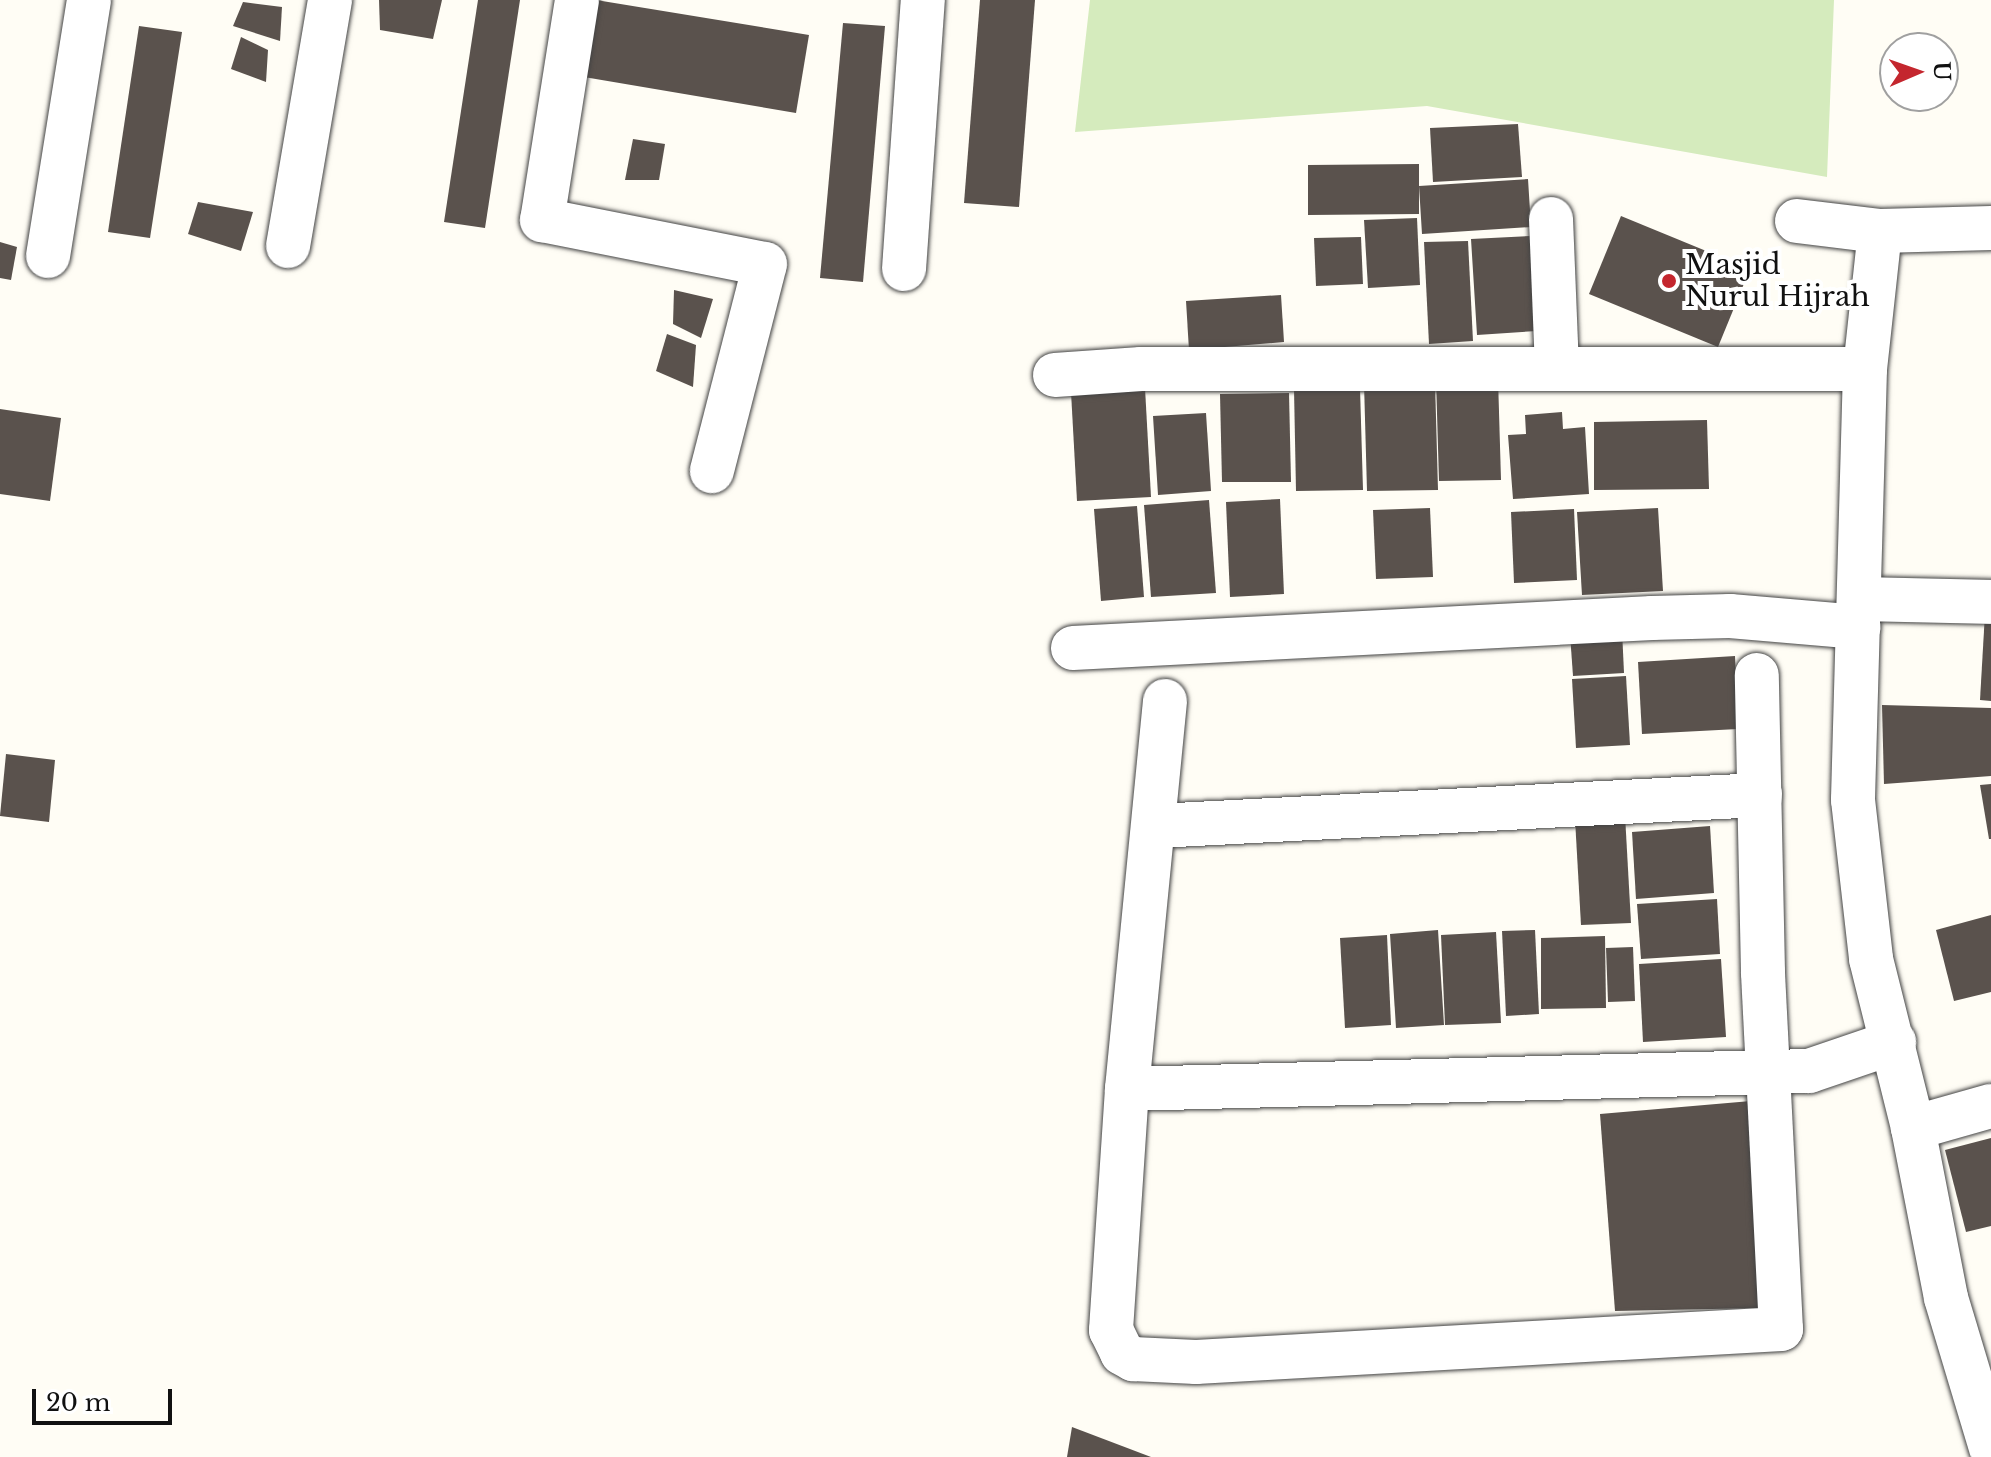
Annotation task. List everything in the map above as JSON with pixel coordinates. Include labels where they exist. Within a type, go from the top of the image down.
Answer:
[{"type":"street","points":[[48,256],[89,0]]},
{"type":"street","points":[[288,246],[330,0]]},
{"type":"street","points":[[577,0],[542,220],[765,264],[712,471]]},
{"type":"street","points":[[904,269],[923,0]]},
{"type":"street","points":[[1551,219],[1557,366]]},
{"type":"street","points":[[1797,221],[1865,229],[1991,228]]},
{"type":"street","points":[[1865,229],[1852,368],[1853,800],[1879,1048],[1913,1128],[1946,1298],[1991,1448]]},
{"type":"street","points":[[1055,375],[1141,369],[1797,365],[1852,368]]},
{"type":"street","points":[[1073,648],[1652,618],[1797,620],[1991,602]]},
{"type":"street","points":[[1165,701],[1156,826],[1127,1089],[1111,1330],[1122,1353],[1133,1359],[1196,1362],[1777,1331],[1783,1322],[1788,1072],[1760,795],[1757,675]]},
{"type":"street","points":[[1156,826],[1760,795]]},
{"type":"street","points":[[1127,1089],[1788,1072],[1879,1048]]},
{"type":"street","points":[[1913,1128],[1991,1106]]},
{"type":"green space","points":[[1090,0],[1834,0],[1827,177],[1427,106],[1075,132]]},
{"type":"building","points":[[379,0],[442,0],[433,39],[380,30]]},
{"type":"building","points":[[478,0],[520,0],[485,228],[444,222]]},
{"type":"building","points":[[596,0],[809,35],[796,113],[584,77]]},
{"type":"building","points":[[980,0],[1035,0],[1019,207],[964,203]]},
{"type":"building","points":[[243,2],[282,7],[280,41],[233,26]]},
{"type":"building","points":[[843,23],[885,26],[863,282],[820,278]]},
{"type":"building","points":[[139,26],[182,32],[150,238],[108,232]]},
{"type":"building","points":[[241,37],[268,50],[266,82],[231,69]]},
{"type":"building","points":[[1518,124],[1522,177],[1433,182],[1430,128]]},
{"type":"building","points":[[633,139],[665,144],[659,180],[625,180]]},
{"type":"building","points":[[1419,164],[1419,214],[1308,215],[1308,165]]},
{"type":"building","points":[[1528,179],[1531,227],[1422,234],[1419,186]]},
{"type":"building","points":[[198,202],[253,212],[241,251],[188,234]]},
{"type":"building","name":"Masjid Nurul Hijrah","points":[[1621,216],[1750,269],[1718,347],[1589,294]]},
{"type":"building","points":[[1417,218],[1420,285],[1368,288],[1364,220]]},
{"type":"building","points":[[1531,236],[1537,331],[1477,335],[1471,239]]},
{"type":"building","points":[[1361,237],[1363,284],[1316,286],[1314,238]]},
{"type":"building","points":[[1468,241],[1473,341],[1429,344],[1424,242]]},
{"type":"building","points":[[0,242],[17,247],[11,280],[0,278]]},
{"type":"building","points":[[674,290],[713,299],[701,338],[673,324]]},
{"type":"building","points":[[1281,295],[1284,342],[1189,350],[1186,301]]},
{"type":"building","points":[[667,334],[696,345],[693,387],[656,371]]},
{"type":"building","points":[[1498,378],[1501,480],[1439,481],[1436,379]]},
{"type":"building","points":[[1435,381],[1438,490],[1367,491],[1364,383]]},
{"type":"building","points":[[1145,388],[1151,497],[1077,501],[1071,392]]},
{"type":"building","points":[[1360,388],[1363,490],[1296,491],[1294,389]]},
{"type":"building","points":[[1289,393],[1291,482],[1222,482],[1220,394]]},
{"type":"building","points":[[0,409],[61,418],[50,501],[0,494]]},
{"type":"building","points":[[1562,412],[1563,429],[1585,427],[1589,494],[1513,499],[1508,435],[1526,434],[1525,415]]},
{"type":"building","points":[[1206,413],[1211,491],[1158,495],[1153,416]]},
{"type":"building","points":[[1707,420],[1709,489],[1594,490],[1594,422]]},
{"type":"building","points":[[1280,499],[1284,594],[1230,597],[1226,502]]},
{"type":"building","points":[[1209,500],[1216,593],[1151,597],[1144,505]]},
{"type":"building","points":[[1137,506],[1144,597],[1101,601],[1094,509]]},
{"type":"building","points":[[1430,508],[1433,577],[1376,579],[1373,510]]},
{"type":"building","points":[[1658,508],[1663,591],[1582,595],[1577,512]]},
{"type":"building","points":[[1574,509],[1577,580],[1514,583],[1511,512]]},
{"type":"building","points":[[1985,613],[1991,613],[1991,701],[1980,700]]},
{"type":"building","points":[[1622,630],[1624,673],[1573,676],[1570,634]]},
{"type":"building","points":[[1735,656],[1738,729],[1642,734],[1638,662]]},
{"type":"building","points":[[1626,676],[1630,745],[1576,748],[1572,679]]},
{"type":"building","points":[[1882,705],[1991,708],[1991,776],[1884,784]]},
{"type":"building","points":[[6,754],[55,760],[49,822],[0,816]]},
{"type":"building","points":[[1991,784],[1991,839],[1989,839],[1980,785]]},
{"type":"building","points":[[1625,815],[1631,923],[1581,925],[1575,819]]},
{"type":"building","points":[[1710,826],[1714,893],[1636,899],[1632,832]]},
{"type":"building","points":[[1717,899],[1720,954],[1641,959],[1637,904]]},
{"type":"building","points":[[1991,915],[1991,992],[1954,1001],[1936,930]]},
{"type":"building","points":[[1438,930],[1444,1025],[1396,1028],[1390,934]]},
{"type":"building","points":[[1535,930],[1539,1014],[1506,1016],[1502,931]]},
{"type":"building","points":[[1496,932],[1501,1023],[1445,1025],[1441,935]]},
{"type":"building","points":[[1387,935],[1391,1025],[1345,1028],[1340,938]]},
{"type":"building","points":[[1605,936],[1606,1008],[1541,1009],[1541,938]]},
{"type":"building","points":[[1633,947],[1635,1001],[1608,1002],[1606,948]]},
{"type":"building","points":[[1721,959],[1726,1037],[1643,1042],[1639,964]]},
{"type":"building","points":[[1751,1101],[1761,1308],[1615,1311],[1600,1114]]},
{"type":"building","points":[[1991,1138],[1991,1226],[1966,1232],[1945,1150]]},
{"type":"building","points":[[1072,1427],[1151,1457],[1067,1457]]},
{"type":"place","name":"Masjid Nurul Hijrah","points":[[1669,281]]}]
